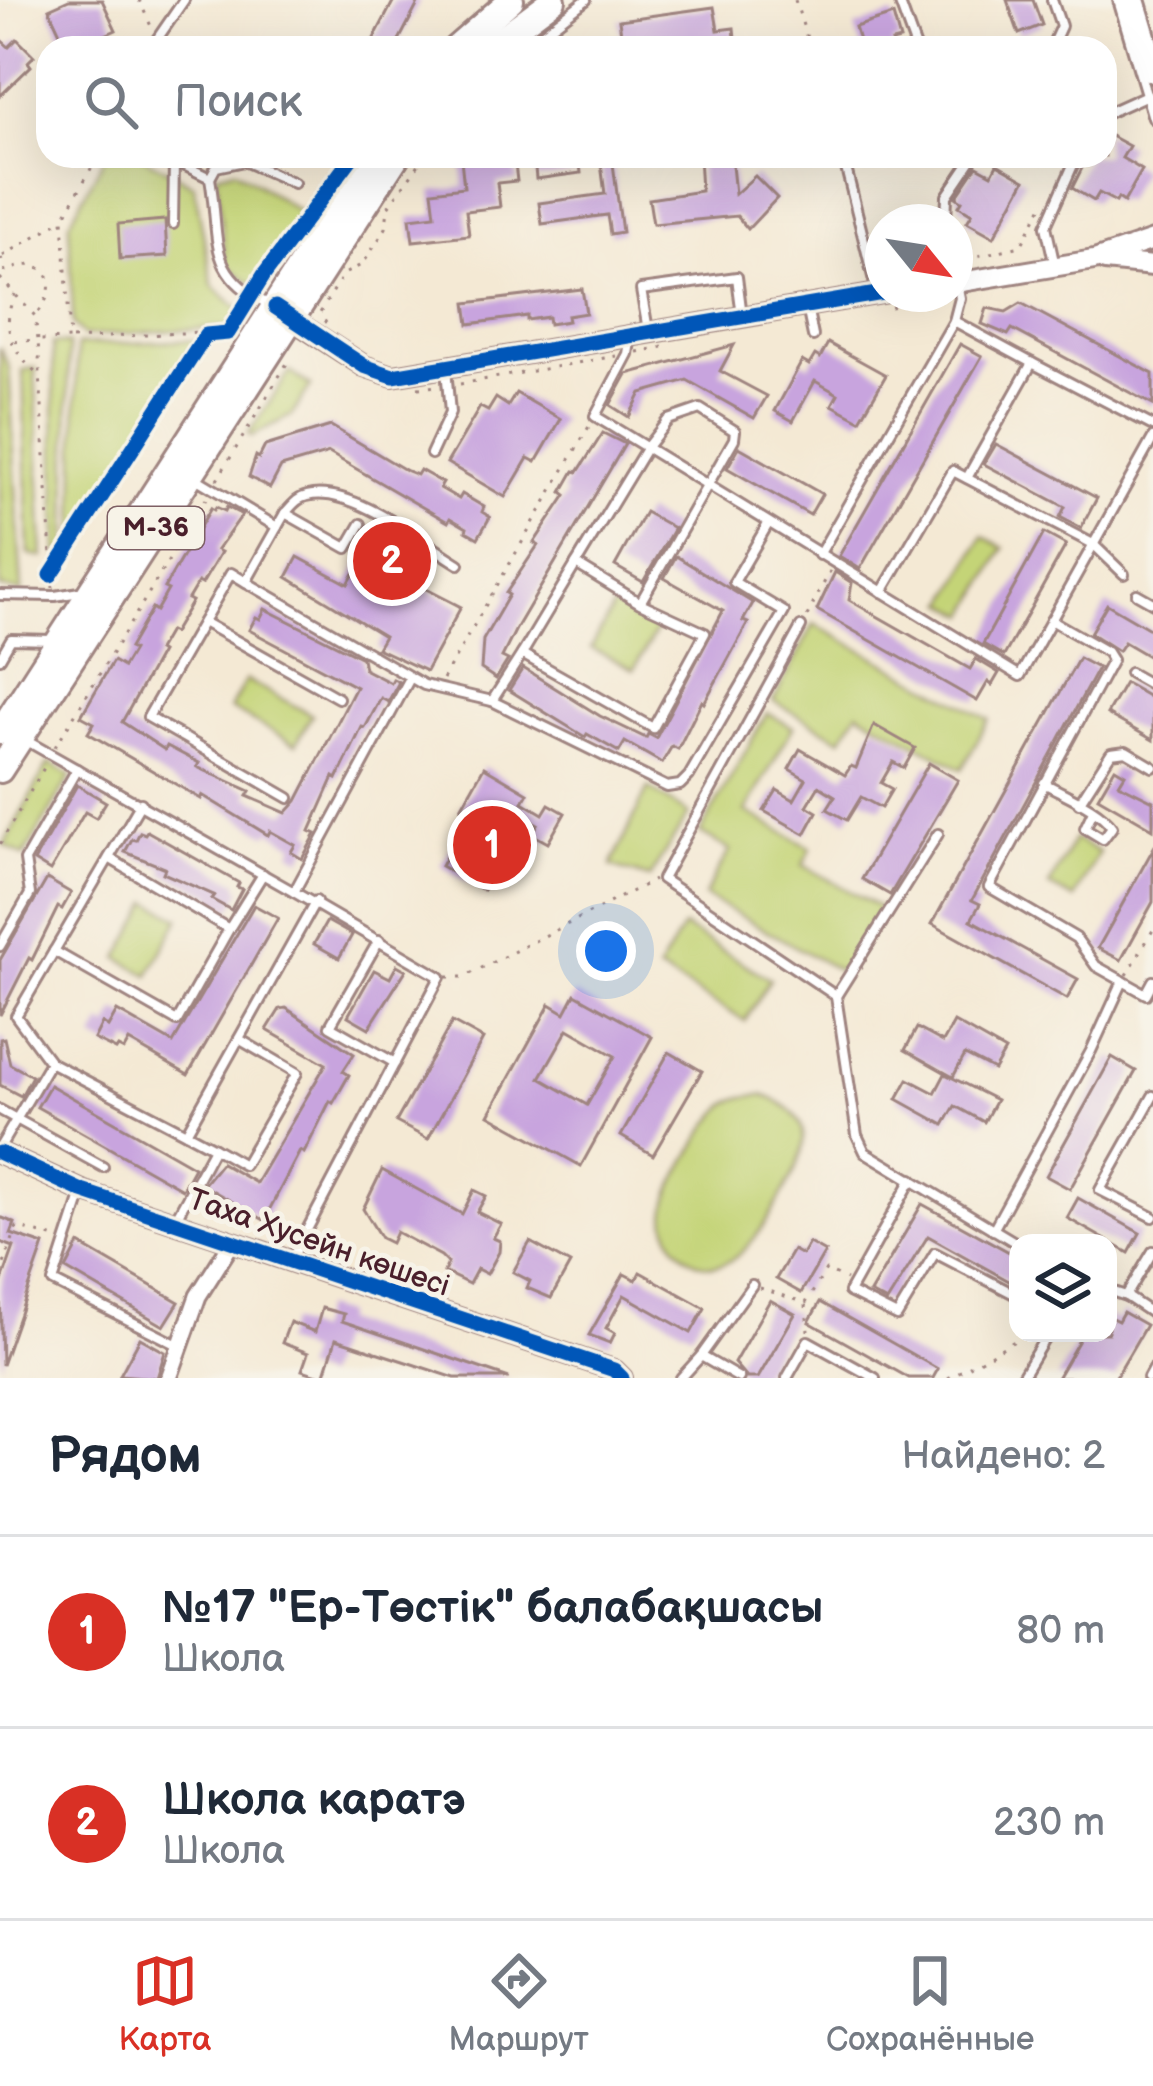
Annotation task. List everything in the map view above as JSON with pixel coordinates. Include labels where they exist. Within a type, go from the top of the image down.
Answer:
[{"type":"main road","points":[[470,36],[511,0]]},
{"type":"main road","points":[[505,36],[553,0]]},
{"type":"main road","points":[[1132,0],[1150,82]]},
{"type":"main road","name":"M-36","points":[[9,734],[202,481],[284,314],[364,168]]},
{"type":"main road","name":"M-36","points":[[0,770],[9,734],[59,640],[389,168]]},
{"type":"street","points":[[973,277],[1094,260],[1153,240]]},
{"type":"street","points":[[1094,260],[1153,266]]},
{"type":"street","points":[[284,314],[364,366],[394,376],[865,296]]},
{"type":"street","name":"Таха Хусейн көшесі","points":[[0,1150],[82,1191],[614,1370],[622,1378]]},
{"type":"street","points":[[169,1378],[198,1296],[232,1244]]},
{"type":"lane","points":[[158,36],[184,0]]},
{"type":"lane","points":[[538,36],[586,0]]},
{"type":"lane","points":[[1052,0],[1061,26],[1056,36]]},
{"type":"lane","points":[[1118,0],[1150,82],[1153,118]]},
{"type":"lane","points":[[899,1],[912,36]]},
{"type":"lane","points":[[1117,105],[1150,82]]},
{"type":"lane","points":[[170,168],[173,224]]},
{"type":"lane","points":[[190,168],[210,178]]},
{"type":"lane","points":[[215,168],[210,178],[221,261],[229,279],[284,314]]},
{"type":"lane","points":[[260,168],[295,183]]},
{"type":"lane","points":[[846,168],[865,238]]},
{"type":"lane","points":[[947,204],[966,168]]},
{"type":"lane","points":[[1055,268],[1046,226],[1072,168]]},
{"type":"lane","points":[[742,316],[737,277],[641,290],[640,333],[595,416],[1020,676],[1153,438]]},
{"type":"lane","points":[[807,305],[813,336]]},
{"type":"lane","points":[[819,555],[956,312]]},
{"type":"lane","points":[[954,321],[1153,426]]},
{"type":"lane","points":[[967,478],[1032,363]]},
{"type":"lane","points":[[430,454],[450,413],[446,367]]},
{"type":"lane","points":[[492,701],[647,447],[668,420],[700,409],[730,424],[734,439],[640,603]]},
{"type":"lane","points":[[882,592],[949,472],[1093,544],[1124,574]]},
{"type":"lane","points":[[202,481],[277,526]]},
{"type":"lane","points":[[245,582],[285,513],[301,496],[326,494],[351,500],[459,564]]},
{"type":"lane","points":[[285,513],[347,548],[361,524]]},
{"type":"lane","points":[[289,798],[148,717],[231,573],[410,678],[492,701],[654,783],[680,785],[784,612],[734,582],[768,524]]},
{"type":"lane","points":[[522,654],[653,728],[705,633],[640,603],[576,564]]},
{"type":"lane","points":[[0,595],[55,596],[93,589]]},
{"type":"lane","points":[[1137,593],[1153,603]]},
{"type":"lane","points":[[1051,620],[1108,652],[1112,660],[988,887],[1076,938],[1096,966],[1146,994],[1153,981]]},
{"type":"lane","points":[[203,622],[338,698]]},
{"type":"lane","points":[[802,627],[662,879],[836,996]]},
{"type":"lane","points":[[0,658],[11,639],[59,640]]},
{"type":"lane","points":[[1130,674],[1153,686]]},
{"type":"lane","points":[[294,892],[410,678]]},
{"type":"lane","points":[[9,734],[316,901],[440,977],[290,1263]]},
{"type":"lane","points":[[1079,803],[1111,753],[1126,752],[1153,767]]},
{"type":"lane","points":[[0,946],[30,894],[26,860],[77,769]]},
{"type":"lane","points":[[1044,784],[1093,811]]},
{"type":"lane","points":[[141,803],[16,1016],[50,1062],[244,1165],[297,1073],[239,1039]]},
{"type":"lane","points":[[938,834],[836,996],[857,1135],[865,1151],[1009,1239]]},
{"type":"lane","points":[[109,858],[229,929]]},
{"type":"lane","points":[[54,951],[177,1021],[263,874]]},
{"type":"lane","points":[[186,1133],[316,901]]},
{"type":"lane","points":[[379,940],[330,1026],[394,1063]]},
{"type":"lane","points":[[993,1230],[1123,981]]},
{"type":"lane","points":[[0,1150],[50,1062]]},
{"type":"lane","points":[[1153,1096],[1100,1190],[1153,1217]]},
{"type":"lane","points":[[0,1110],[103,1167]]},
{"type":"lane","points":[[173,1223],[214,1148]]},
{"type":"lane","points":[[912,1179],[849,1292],[897,1316],[935,1253],[1009,1291]]},
{"type":"lane","points":[[82,1191],[53,1282],[180,1346]]},
{"type":"lane","points":[[1126,1296],[1153,1251]]},
{"type":"lane","points":[[681,1378],[752,1285]]},
{"type":"lane","points":[[1117,1293],[1153,1314]]},
{"type":"lane","points":[[787,1378],[808,1341],[875,1378]]},
{"type":"lane","points":[[1022,1378],[1043,1342]]},
{"type":"lane","points":[[701,1356],[740,1378]]},
{"type":"lane","points":[[1148,1378],[1153,1369]]},
{"type":"path","points":[[140,0],[151,36]]},
{"type":"path","points":[[794,0],[806,36]]},
{"type":"path","points":[[7,284],[0,258],[63,219],[91,168]]},
{"type":"path","points":[[324,340],[331,331],[320,314],[344,273],[363,264],[386,228],[388,207],[416,168]]},
{"type":"path","points":[[973,257],[1021,246],[1049,192]]},
{"type":"path","points":[[63,219],[70,339]]},
{"type":"path","points":[[193,355],[206,335],[236,330],[251,295],[299,225]]},
{"type":"path","points":[[5,271],[26,265],[46,273],[50,287],[45,305],[35,316]]},
{"type":"path","points":[[0,278],[35,316],[55,596]]},
{"type":"path","points":[[16,292],[7,317],[10,342],[40,376]]},
{"type":"path","points":[[10,342],[236,330]]},
{"type":"path","points":[[0,844],[202,481],[296,348]]},
{"type":"path","points":[[438,688],[595,416]]},
{"type":"path","points":[[51,575],[64,555]]},
{"type":"path","points":[[802,627],[833,564]]},
{"type":"path","points":[[440,977],[464,977],[649,880],[662,879]]},
{"type":"path","points":[[1123,981],[1153,930]]},
{"type":"path","points":[[0,1275],[17,1227],[66,1242]]},
{"type":"path","points":[[0,1245],[9,1249]]},
{"type":"path","points":[[808,1341],[806,1303],[826,1270],[853,1284]]},
{"type":"path","points":[[752,1285],[806,1303]]},
{"type":"path","points":[[948,1378],[1013,1342]]},
{"type":"green space","points":[[99,168],[163,168],[194,185],[213,286],[241,311],[230,327],[84,336],[73,325],[69,223]]},
{"type":"green space","points":[[235,169],[301,213],[255,286],[226,265],[216,174]]},
{"type":"green space","points":[[200,340],[75,539],[77,345]]},
{"type":"green space","points":[[53,343],[69,344],[67,547],[57,554]]},
{"type":"green space","points":[[0,347],[9,368],[22,592],[0,588]]},
{"type":"green space","points":[[35,368],[43,557],[29,554],[23,370]]},
{"type":"green space","points":[[290,372],[311,386],[292,415],[248,434]]},
{"type":"green space","points":[[983,536],[1004,548],[968,615],[947,603]]},
{"type":"green space","points":[[615,604],[658,627],[634,669],[591,648]]},
{"type":"green space","points":[[814,624],[989,719],[962,769],[858,712],[841,739],[773,701]]},
{"type":"green space","points":[[246,680],[312,715],[296,744],[230,709]]},
{"type":"green space","points":[[767,713],[793,727],[746,812],[811,848],[803,865],[880,908],[843,973],[704,896],[730,850],[700,833]]},
{"type":"green space","points":[[49,763],[71,776],[24,856],[4,845]]},
{"type":"green space","points":[[648,788],[689,814],[649,878],[611,866]]},
{"type":"green space","points":[[1074,839],[1099,852],[1074,899],[1049,886]]},
{"type":"green space","points":[[150,902],[180,918],[149,975],[119,958]]},
{"type":"green space","points":[[683,927],[770,979],[745,1021],[658,970]]},
{"type":"green space","points":[[763,1095],[796,1116],[802,1129],[794,1173],[758,1233],[736,1257],[709,1266],[695,1261],[670,1235],[666,1218],[670,1196],[720,1111],[736,1099]]},
{"type":"building","points":[[69,0],[102,0],[116,30],[103,36],[61,36],[49,9]]},
{"type":"building","points":[[394,0],[420,0],[401,36],[375,36]]},
{"type":"building","points":[[1007,0],[1033,0],[1042,25],[1019,34]]},
{"type":"building","points":[[714,7],[718,30],[734,28],[735,36],[621,36],[619,20]]},
{"type":"building","points":[[893,15],[899,36],[858,36],[855,27]]},
{"type":"building","points":[[0,39],[9,47],[17,39],[34,56],[28,62],[31,66],[0,96]]},
{"type":"building","points":[[1117,140],[1129,146],[1122,158],[1142,170],[1124,202],[1099,193],[1094,201],[1072,188],[1082,168],[1117,168]]},
{"type":"building","points":[[462,168],[515,168],[517,181],[497,183],[500,207],[466,211],[469,235],[413,241],[410,218],[435,215],[432,191],[464,187]]},
{"type":"building","points":[[535,168],[580,168],[581,173],[536,179]]},
{"type":"building","points":[[602,168],[614,168],[622,232],[610,234],[607,215],[542,224],[539,203],[605,194]]},
{"type":"building","points":[[700,168],[732,168],[735,194],[755,176],[777,198],[748,229],[737,216],[653,224],[649,199],[701,191]]},
{"type":"building","points":[[976,168],[992,174],[995,168],[1004,168],[1025,180],[994,237],[973,225],[973,204],[960,204],[956,197]]},
{"type":"building","points":[[165,220],[167,256],[120,259],[118,224]]},
{"type":"building","points":[[582,289],[586,313],[567,316],[568,321],[549,324],[548,317],[527,320],[527,316],[469,324],[466,303]]},
{"type":"building","points":[[1021,303],[1153,374],[1153,405],[1012,329],[1008,335],[982,324],[987,308],[1006,312]]},
{"type":"building","points":[[828,343],[886,375],[860,420],[832,405],[838,394],[815,381],[793,421],[775,411],[802,361],[809,365],[815,355],[820,358]]},
{"type":"building","points":[[960,344],[982,356],[860,569],[839,556]]},
{"type":"building","points":[[734,345],[720,371],[767,396],[754,418],[687,380],[641,393],[629,417],[610,405],[627,374]]},
{"type":"building","points":[[516,393],[561,419],[536,462],[528,458],[505,497],[447,463],[480,407],[488,411],[496,398],[508,406]]},
{"type":"building","points":[[331,426],[407,471],[417,475],[420,470],[443,483],[440,488],[459,499],[462,494],[484,507],[482,512],[490,517],[478,538],[329,453],[281,467],[270,488],[249,477],[265,446]]},
{"type":"building","points":[[603,433],[625,444],[516,629],[502,657],[508,660],[496,679],[481,669],[483,640],[506,593],[538,545],[534,543],[566,495],[562,492],[574,471],[578,472]]},
{"type":"building","points":[[996,444],[1097,498],[1081,528],[1060,517],[1065,507],[984,464]]},
{"type":"building","points":[[739,447],[822,494],[810,515],[727,468]]},
{"type":"building","points":[[211,508],[242,515],[217,550],[221,552],[202,584],[198,582],[188,599],[192,601],[173,633],[169,631],[122,722],[165,750],[167,746],[199,763],[197,767],[250,791],[247,796],[286,813],[297,801],[356,687],[249,630],[256,617],[260,619],[265,609],[362,658],[364,669],[391,683],[393,679],[399,682],[388,702],[381,698],[337,779],[334,777],[310,831],[316,834],[302,859],[291,852],[295,845],[270,831],[268,835],[202,795],[201,799],[88,733],[94,723],[81,716],[113,661],[123,667],[152,608],[156,611],[168,590],[164,588]]},
{"type":"building","points":[[645,512],[674,528],[643,582],[615,566]]},
{"type":"building","points":[[377,533],[410,552],[404,563],[410,566],[403,577],[461,607],[426,671],[377,648],[384,636],[287,577],[298,557],[348,584]]},
{"type":"building","points":[[1044,533],[1066,545],[1004,656],[983,644]]},
{"type":"building","points":[[676,556],[753,603],[743,621],[748,623],[678,749],[672,746],[662,763],[625,742],[619,752],[585,737],[509,690],[523,668],[600,716],[646,738],[648,734],[656,738],[723,611],[664,578]]},
{"type":"building","points":[[835,572],[852,583],[849,600],[970,669],[976,659],[999,673],[992,685],[988,682],[977,701],[817,610]]},
{"type":"building","points":[[1107,604],[1153,631],[1153,659],[1124,642],[1118,651],[1090,633]]},
{"type":"building","points":[[1079,658],[1098,668],[972,900],[980,904],[971,920],[1078,979],[1067,999],[932,924]]},
{"type":"building","points":[[1125,683],[1153,699],[1153,740],[1107,714]]},
{"type":"building","points":[[874,725],[915,748],[904,768],[893,762],[881,783],[892,789],[881,808],[861,797],[847,820],[827,809],[835,796],[819,786],[807,806],[817,812],[805,834],[764,811],[777,790],[794,800],[806,779],[789,769],[800,749],[845,775],[851,766],[856,768]]},
{"type":"building","points":[[929,763],[958,780],[890,895],[862,879]]},
{"type":"building","points":[[484,767],[528,793],[523,802],[543,814],[549,804],[565,813],[548,843],[532,834],[538,824],[511,809],[492,843],[505,850],[483,890],[441,866],[452,846],[457,849],[475,816],[461,808]]},
{"type":"building","points":[[1115,768],[1125,774],[1119,784],[1153,801],[1153,829],[1098,797]]},
{"type":"building","points":[[77,785],[106,802],[96,818],[85,812],[50,871],[34,861]]},
{"type":"building","points":[[147,831],[239,883],[242,889],[231,910],[211,899],[214,895],[163,873],[165,868],[125,852],[132,839]]},
{"type":"building","points":[[1153,849],[1153,902],[1121,960],[1098,948]]},
{"type":"building","points":[[47,879],[71,893],[62,909],[58,907],[0,1015],[0,960]]},
{"type":"building","points":[[254,905],[278,918],[188,1075],[129,1041],[124,1050],[116,1050],[94,1039],[102,1023],[108,1027],[117,1011],[173,1043]]},
{"type":"building","points":[[327,921],[352,935],[339,958],[314,944]]},
{"type":"building","points":[[397,965],[406,970],[369,1028],[348,1016],[374,970],[390,978]]},
{"type":"building","points":[[575,994],[652,1037],[581,1166],[489,1115],[550,1004],[565,1013]],"holes":[[[568,1029],[615,1056],[587,1105],[540,1078]]]},
{"type":"building","points":[[286,1008],[354,1054],[343,1071],[349,1075],[304,1153],[300,1151],[264,1220],[203,1185],[221,1163],[256,1183],[326,1064],[267,1030],[280,1009]]},
{"type":"building","points":[[452,1022],[483,1039],[428,1139],[396,1122]]},
{"type":"building","points":[[954,1022],[1005,1051],[994,1070],[965,1055],[953,1077],[905,1050],[917,1028],[943,1042]]},
{"type":"building","points":[[4,1038],[10,1064],[32,1076],[21,1096],[0,1085],[0,1039]]},
{"type":"building","points":[[669,1052],[702,1071],[653,1155],[621,1136]]},
{"type":"building","points":[[1112,1057],[1136,1071],[1070,1189],[1046,1176]]},
{"type":"building","points":[[945,1074],[996,1100],[984,1122],[955,1106],[944,1125],[897,1099],[908,1079],[935,1093]]},
{"type":"building","points":[[50,1085],[194,1167],[182,1189],[37,1107]]},
{"type":"building","points":[[382,1170],[462,1214],[474,1190],[486,1196],[477,1212],[501,1224],[493,1238],[500,1241],[499,1252],[487,1274],[477,1269],[469,1284],[444,1272],[448,1263],[441,1256],[396,1232],[391,1243],[381,1238],[363,1209]]},
{"type":"building","points":[[1078,1198],[1140,1233],[1129,1253],[1117,1246],[1117,1234],[1095,1234],[1067,1218]]},
{"type":"building","points":[[922,1204],[1009,1252],[1009,1281],[928,1236],[887,1302],[870,1293]]},
{"type":"building","points":[[0,1217],[15,1223],[11,1234],[44,1245],[2,1365],[0,1287],[14,1247],[0,1242]]},
{"type":"building","points":[[530,1242],[570,1264],[551,1298],[527,1288],[530,1281],[513,1272]]},
{"type":"building","points":[[809,1243],[825,1252],[801,1293],[776,1279],[793,1250],[802,1255]]},
{"type":"building","points":[[79,1244],[179,1302],[164,1326],[66,1269]]},
{"type":"building","points":[[640,1272],[705,1308],[691,1333],[624,1295],[606,1328],[615,1333],[610,1343],[589,1335],[624,1274],[636,1280]]},
{"type":"building","points":[[770,1300],[795,1314],[758,1378],[747,1378],[734,1363]]},
{"type":"building","points":[[820,1302],[938,1369],[933,1378],[909,1378],[809,1322]]},
{"type":"building","points":[[322,1308],[344,1314],[342,1321],[509,1378],[455,1378],[336,1339],[324,1377],[302,1370],[308,1353],[282,1343],[290,1322],[315,1332]]},
{"type":"building","points":[[1123,1312],[1146,1325],[1115,1378],[1057,1378],[1078,1342],[1117,1342]]},
{"type":"building","points":[[140,1338],[165,1352],[157,1378],[120,1375]]},
{"type":"cycle path","points":[[51,575],[206,335],[228,333],[264,275],[344,168]]},
{"type":"cycle path","points":[[275,307],[364,366],[393,376],[865,296]]},
{"type":"cycle path","points":[[0,1153],[82,1191],[614,1370],[622,1378]]},
{"type":"place","name":"Школа каратэ","points":[[392,561]]},
{"type":"place","name":"№17 \"Ер-Төстік\" балабақшасы","points":[[492,845]]}]
